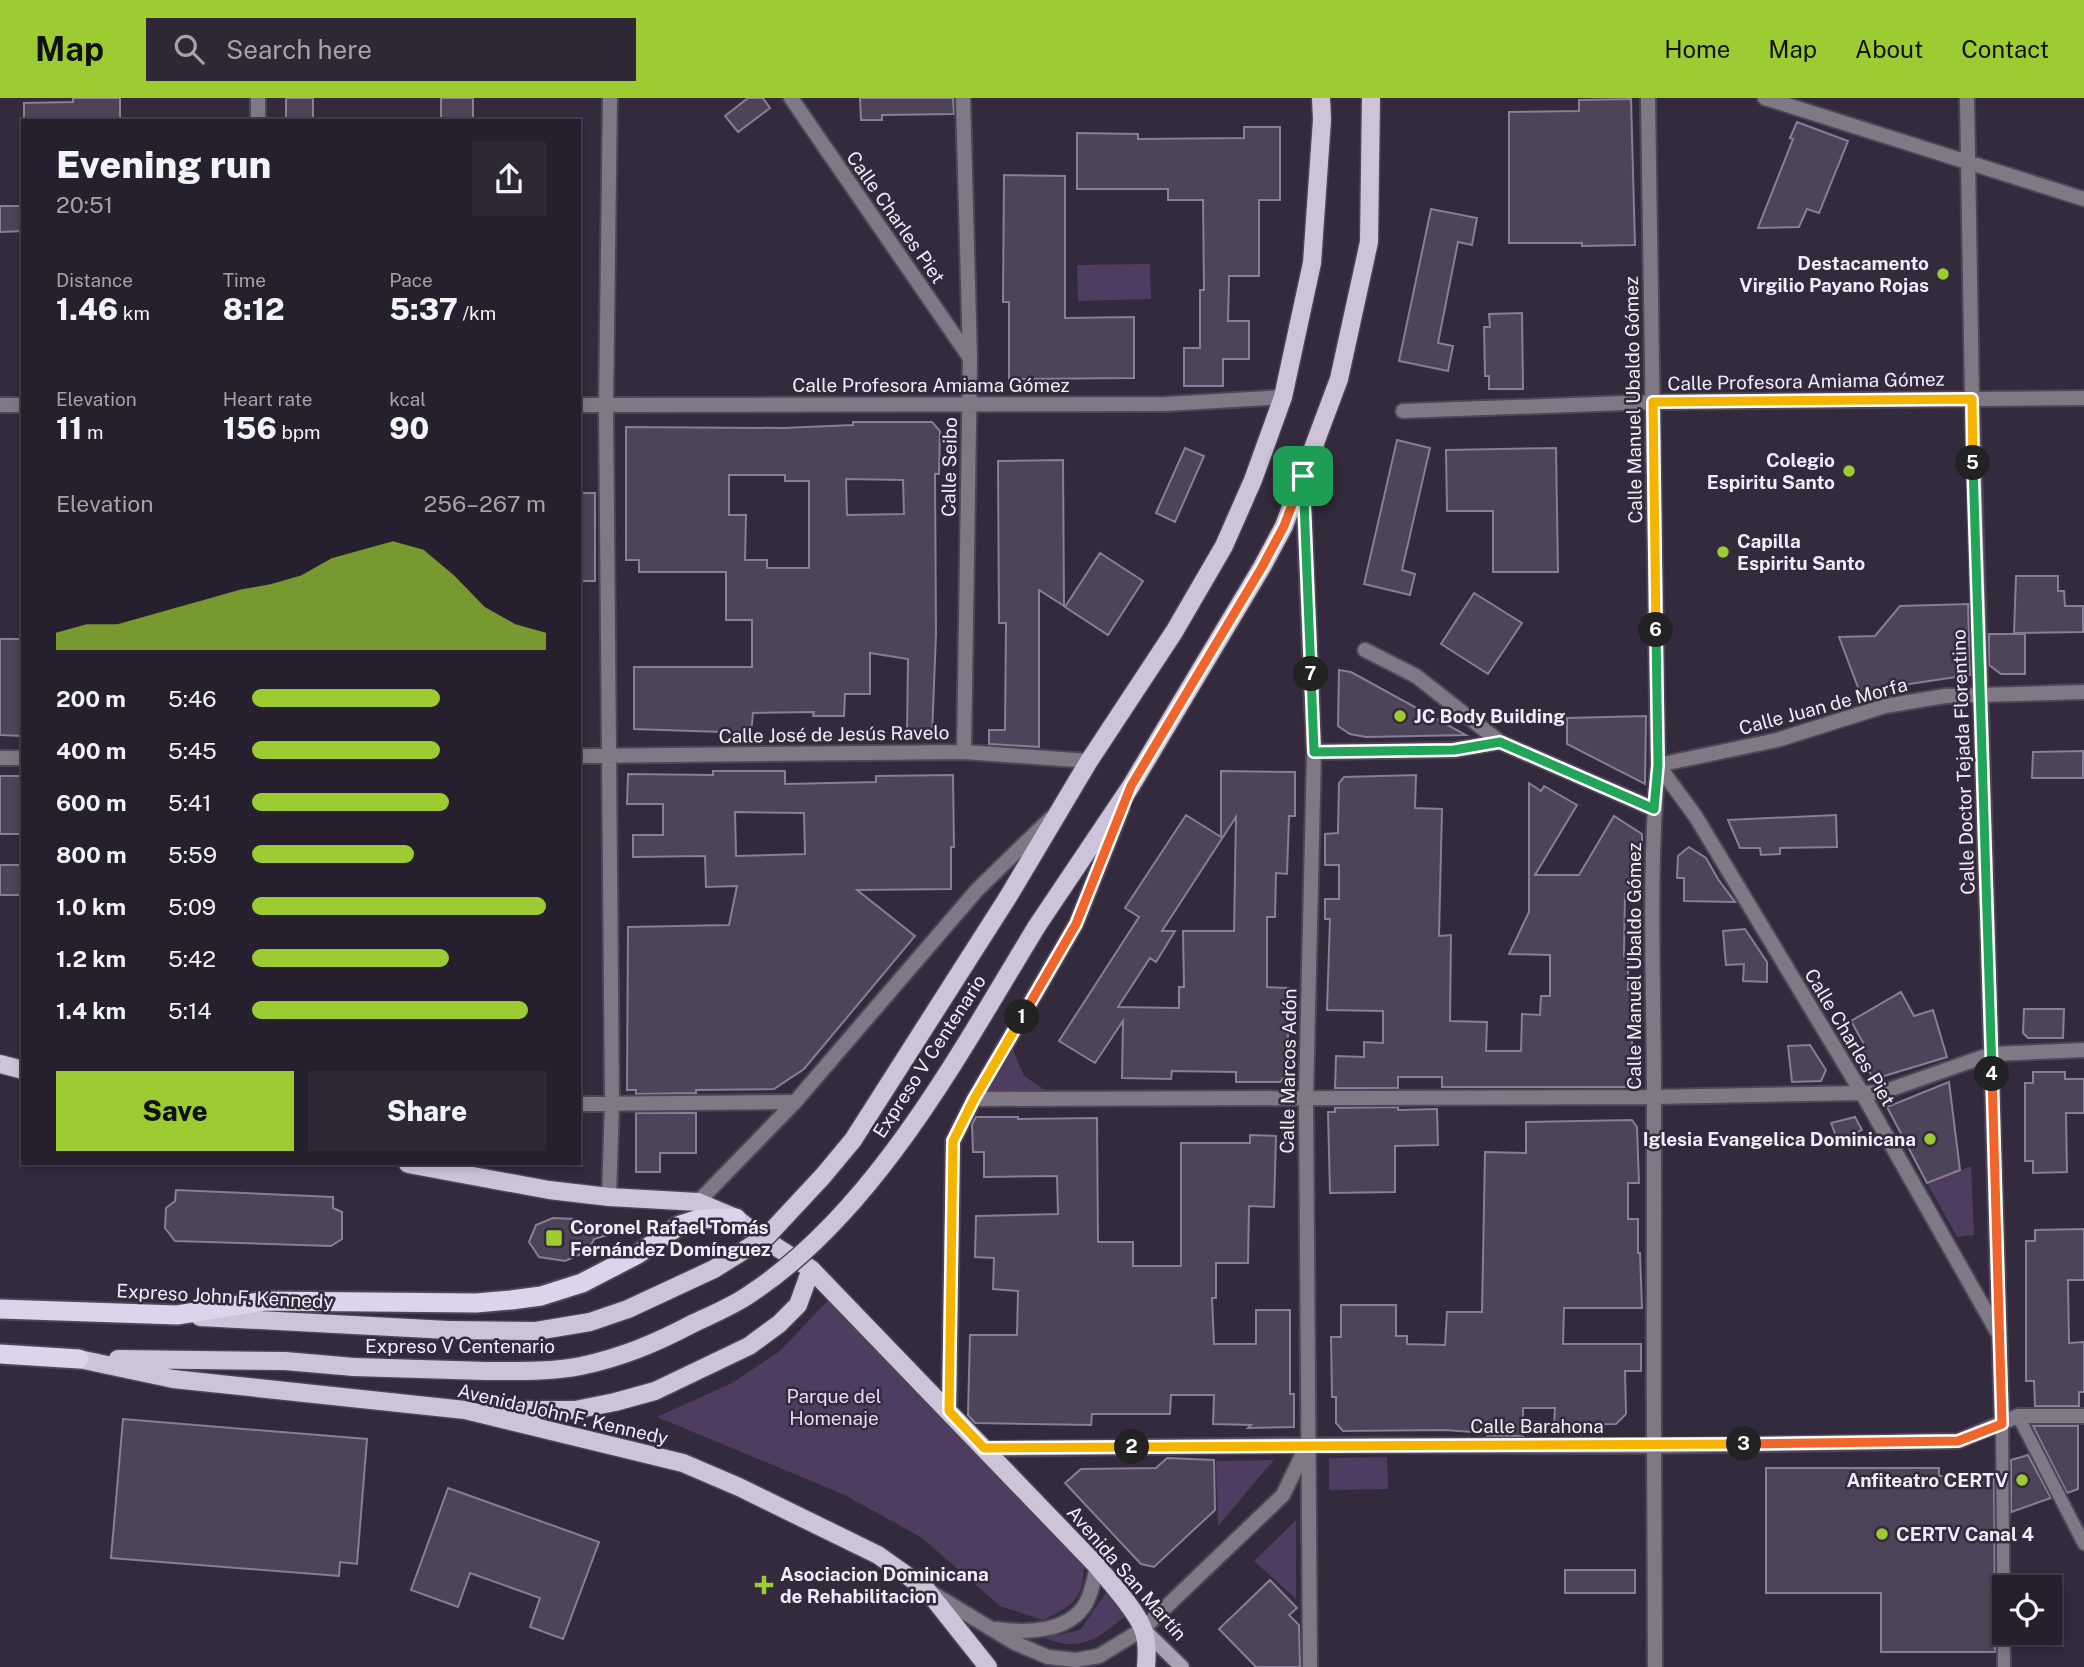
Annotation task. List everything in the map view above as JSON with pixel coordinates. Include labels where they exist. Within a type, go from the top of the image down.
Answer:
[{"type":"highway","points":[[177,1315],[264,1301],[476,1303],[541,1296],[582,1283],[638,1254],[680,1225],[699,1219],[736,1218]]},
{"type":"highway","name":"Expreso John F. Kennedy","points":[[0,1309],[177,1315]]},
{"type":"highway","points":[[0,1354],[79,1359]]},
{"type":"main road","name":"Expreso V Centenario","points":[[448,1330],[536,1331],[590,1322],[628,1309],[714,1269],[767,1236],[853,1140],[1008,897],[1089,761],[1174,632],[1224,546],[1253,480],[1283,397],[1312,263],[1322,120],[1321,98]]},
{"type":"main road","name":"Expreso V Centenario","points":[[79,1359],[285,1361],[354,1367],[534,1372],[579,1366],[627,1355],[749,1295],[792,1262],[831,1226],[919,1117],[1037,926],[1131,786],[1284,526],[1339,379],[1369,242],[1371,98]]},
{"type":"main road","points":[[0,1064],[21,1069]]},
{"type":"main road","name":"Avenida San Martín","points":[[413,1165],[548,1190],[609,1197],[698,1202],[736,1218],[811,1269],[1097,1566],[1123,1598],[1143,1629],[1182,1667]]},
{"type":"main road","points":[[465,1410],[575,1410],[655,1391],[749,1346],[779,1324],[798,1305],[811,1269]]},
{"type":"main road","name":"Expreso John F. Kennedy","points":[[177,1315],[448,1330]]},
{"type":"main road","name":"Avenida John F. Kennedy","points":[[79,1359],[173,1379],[465,1410],[684,1463],[739,1487],[878,1556],[926,1589],[988,1667]]},
{"type":"main road","points":[[1143,1629],[1146,1667]]},
{"type":"street","points":[[258,98],[258,119]]},
{"type":"street","points":[[609,1197],[612,1103],[606,405],[610,98]]},
{"type":"street","name":"Calle Charles Piet","points":[[791,98],[970,358]]},
{"type":"street","name":"Calle Seibo","points":[[963,98],[970,358],[964,752]]},
{"type":"street","name":"Calle Manuel Ubaldo Gómez","points":[[1648,98],[1658,765],[1651,918],[1655,1667]]},
{"type":"street","points":[[1765,98],[2084,199]]},
{"type":"street","name":"Calle Doctor Tejada Florentino","points":[[1967,98],[1972,399],[2002,1424]]},
{"type":"street","name":"Calle Profesora Amiama Gómez","points":[[581,405],[1166,404],[1283,397]]},
{"type":"street","name":"Calle Profesora Amiama Gómez","points":[[1403,411],[1653,402],[2084,398]]},
{"type":"street","points":[[0,405],[21,405]]},
{"type":"street","name":"Calle Marcos Adón","points":[[1303,476],[1314,752],[1306,1098],[1310,1667]]},
{"type":"street","points":[[1365,650],[1416,676],[1500,742],[1654,809]]},
{"type":"street","name":"Calle Juan de Morfa","points":[[1658,765],[1777,740],[1885,706],[1945,696],[2084,692]]},
{"type":"street","points":[[1314,752],[1454,750],[1500,742]]},
{"type":"street","name":"Calle José de Jesús Ravelo","points":[[581,756],[964,752],[1089,761]]},
{"type":"street","points":[[0,758],[21,758]]},
{"type":"street","name":"Calle Charles Piet","points":[[1658,765],[1696,817],[1862,1093],[2000,1336]]},
{"type":"street","name":"Expreso V Centenario","points":[[949,1411],[953,1141],[974,1099],[1076,924],[1131,786]]},
{"type":"street","name":"Expreso V Centenario","points":[[698,1202],[795,1102],[977,890],[1062,807]]},
{"type":"street","points":[[974,1099],[1654,1097],[1862,1093],[1883,1091],[1991,1054],[2084,1050]]},
{"type":"street","points":[[581,1104],[795,1102]]},
{"type":"street","points":[[2018,1416],[2084,1544]]},
{"type":"street","name":"Calle Barahona","points":[[984,1448],[1653,1446],[1958,1441],[2018,1416],[2084,1416]]},
{"type":"street","points":[[2002,1424],[2004,1667]]},
{"type":"street","points":[[926,1589],[988,1628],[1048,1657],[1076,1660],[1099,1656],[1143,1629],[1283,1495],[1307,1445]]},
{"type":"street","points":[[988,1628],[1020,1632],[1045,1629],[1071,1620],[1084,1605],[1097,1566]]},
{"type":"green space","points":[[1150,264],[1151,299],[1078,301],[1077,265]]},
{"type":"green space","points":[[1013,1050],[1024,1076],[1051,1094],[986,1093]]},
{"type":"green space","points":[[1971,1166],[1974,1235],[1957,1237],[1927,1183]]},
{"type":"green space","name":"Parque del Homenaje","points":[[834,1294],[1084,1562],[1082,1585],[1070,1605],[1043,1620],[1000,1606],[922,1538],[845,1495],[657,1417],[732,1383],[780,1351]]},
{"type":"green space","points":[[1387,1457],[1388,1489],[1329,1490],[1329,1458]]},
{"type":"green space","points":[[1274,1460],[1218,1526],[1216,1461]]},
{"type":"green space","points":[[1296,1520],[1296,1599],[1254,1561]]},
{"type":"green space","points":[[1106,1593],[1127,1614],[1108,1630],[1080,1643],[1069,1644],[1045,1638],[1080,1630]]},
{"type":"building","points":[[73,98],[120,98],[120,119],[24,119],[24,103],[73,102]]},
{"type":"building","points":[[286,98],[313,98],[313,119],[286,119]]},
{"type":"building","points":[[441,98],[473,98],[473,119],[441,119]]},
{"type":"building","points":[[748,98],[763,98],[770,108],[738,132],[725,116]]},
{"type":"building","points":[[860,98],[953,98],[954,114],[882,115],[882,120],[861,120]]},
{"type":"building","points":[[1631,99],[1635,245],[1509,243],[1509,112],[1579,111],[1579,100]]},
{"type":"building","points":[[1797,122],[1848,141],[1819,213],[1807,209],[1799,227],[1758,228],[1793,139],[1790,138]]},
{"type":"building","points":[[1244,127],[1280,127],[1280,200],[1259,200],[1259,276],[1229,276],[1228,321],[1249,321],[1249,359],[1223,359],[1223,386],[1184,386],[1184,348],[1200,348],[1200,290],[1204,290],[1203,200],[1168,200],[1168,189],[1077,189],[1077,133],[1138,134],[1138,139],[1244,138]]},
{"type":"building","points":[[1004,175],[1065,176],[1065,318],[1134,317],[1134,378],[1009,379],[1009,302],[1003,302]]},
{"type":"building","points":[[0,206],[21,206],[21,231],[0,232]]},
{"type":"building","points":[[1431,209],[1477,218],[1472,245],[1458,242],[1438,343],[1453,346],[1448,371],[1399,361]]},
{"type":"building","points":[[1522,313],[1523,389],[1489,389],[1489,376],[1485,376],[1484,327],[1490,327],[1489,314]]},
{"type":"building","points":[[853,422],[932,422],[940,431],[939,474],[935,474],[936,634],[932,735],[907,735],[908,659],[870,653],[870,694],[845,694],[844,716],[813,716],[814,712],[753,713],[751,733],[634,729],[634,667],[752,667],[752,620],[726,620],[726,572],[639,572],[639,560],[626,560],[626,427],[783,428],[853,425]],"holes":[[[729,475],[785,475],[785,481],[809,481],[809,568],[767,568],[767,560],[745,560],[746,515],[729,515]],[[846,479],[903,480],[904,514],[847,515]]]},
{"type":"building","points":[[1397,440],[1430,448],[1402,570],[1415,574],[1410,595],[1364,584]]},
{"type":"building","points":[[1185,448],[1204,456],[1175,522],[1156,513]]},
{"type":"building","points":[[1556,448],[1558,572],[1493,572],[1493,511],[1447,511],[1446,450]]},
{"type":"building","points":[[1063,460],[1064,606],[1039,590],[1039,747],[989,744],[989,730],[1005,730],[1006,623],[999,623],[998,461]]},
{"type":"building","points":[[581,493],[595,493],[595,581],[581,581]]},
{"type":"building","points":[[1100,553],[1143,581],[1108,635],[1065,607]]},
{"type":"building","points":[[2016,576],[2058,576],[2058,591],[2064,591],[2065,606],[2083,606],[2083,632],[2014,633]]},
{"type":"building","points":[[1474,593],[1522,623],[1488,674],[1441,644]]},
{"type":"building","points":[[1968,604],[1970,675],[1896,686],[1862,698],[1839,637],[1875,636],[1900,606]]},
{"type":"building","points":[[1989,634],[2025,634],[2025,674],[2001,674],[1989,665]]},
{"type":"building","points":[[0,639],[21,639],[21,736],[0,735]]},
{"type":"building","points":[[1339,670],[1351,672],[1466,735],[1366,737],[1350,734],[1338,726]]},
{"type":"building","points":[[1646,716],[1645,784],[1567,744],[1567,718]]},
{"type":"building","points":[[2083,751],[2083,778],[2032,778],[2033,752]]},
{"type":"building","points":[[713,771],[785,771],[785,784],[876,782],[876,776],[953,775],[954,847],[951,847],[951,889],[857,890],[915,936],[804,1069],[774,1089],[636,1094],[636,1090],[627,1090],[628,927],[729,925],[737,886],[706,887],[705,856],[633,857],[633,835],[663,835],[663,804],[627,804],[628,774],[713,775]],"holes":[[[735,812],[804,813],[805,854],[736,856]]]},
{"type":"building","points":[[1221,771],[1295,772],[1295,816],[1289,816],[1287,874],[1276,873],[1275,917],[1267,917],[1267,987],[1289,988],[1287,1074],[1280,1082],[1236,1082],[1236,1072],[1172,1071],[1171,1079],[1122,1078],[1123,1021],[1095,1063],[1059,1041],[1139,917],[1125,908],[1186,815],[1221,837]],"holes":[[[1236,817],[1234,931],[1183,931],[1184,987],[1179,987],[1179,1008],[1118,1007],[1150,958],[1156,962],[1175,931],[1162,931]]]},
{"type":"building","points":[[1416,775],[1415,808],[1442,809],[1439,936],[1451,935],[1450,1021],[1487,1022],[1486,1051],[1521,1051],[1522,1014],[1540,1015],[1541,996],[1550,996],[1550,955],[1509,954],[1529,912],[1529,783],[1541,791],[1544,786],[1577,805],[1535,875],[1579,875],[1614,816],[1642,834],[1642,848],[1635,851],[1635,894],[1625,894],[1624,956],[1628,956],[1628,990],[1632,991],[1632,1087],[1442,1087],[1442,1077],[1398,1077],[1398,1088],[1335,1088],[1336,1056],[1364,1057],[1364,1042],[1383,1043],[1383,1011],[1327,1010],[1330,919],[1325,919],[1325,899],[1339,899],[1339,865],[1325,865],[1325,834],[1338,833],[1339,783],[1344,777]]},
{"type":"building","points":[[0,776],[21,776],[21,834],[0,834]]},
{"type":"building","points":[[1836,815],[1837,847],[1780,848],[1780,854],[1761,855],[1760,848],[1740,848],[1728,820]]},
{"type":"building","points":[[1689,847],[1706,858],[1735,902],[1684,901],[1684,878],[1677,878],[1678,856]]},
{"type":"building","points":[[0,865],[21,865],[21,895],[0,895]]},
{"type":"building","points":[[1745,929],[1767,962],[1767,982],[1743,981],[1744,964],[1726,965],[1723,931]]},
{"type":"building","points":[[1901,992],[1914,1016],[1933,1010],[1947,1057],[1874,1079],[1857,1053],[1865,1046],[1851,1021]]},
{"type":"building","points":[[2024,1009],[2064,1009],[2063,1038],[2028,1038],[2023,1033]]},
{"type":"building","points":[[1810,1045],[1826,1070],[1821,1081],[1792,1082],[1788,1046]]},
{"type":"building","points":[[2033,1072],[2065,1072],[2065,1079],[2084,1079],[2084,1113],[2066,1113],[2067,1172],[2033,1173],[2033,1161],[2025,1161],[2025,1083],[2033,1083]]},
{"type":"building","name":"Iglesia Evangelica Dominicana","points":[[1949,1082],[1960,1170],[1927,1183],[1887,1107]]},
{"type":"building","points":[[1398,1107],[1398,1110],[1437,1109],[1438,1145],[1395,1146],[1395,1192],[1330,1193],[1328,1112],[1335,1112],[1335,1108]]},
{"type":"building","points":[[636,1113],[696,1113],[696,1153],[660,1153],[660,1172],[636,1172]]},
{"type":"building","points":[[976,1117],[1097,1118],[1098,1242],[1133,1242],[1133,1266],[1181,1266],[1181,1143],[1250,1143],[1250,1135],[1276,1136],[1274,1207],[1249,1206],[1248,1263],[1216,1263],[1216,1298],[1212,1298],[1214,1344],[1256,1344],[1256,1310],[1290,1310],[1290,1394],[1294,1394],[1294,1427],[1248,1428],[1251,1425],[1213,1424],[1214,1395],[1171,1395],[1170,1414],[1092,1414],[1091,1425],[975,1423],[968,1415],[970,1335],[1017,1335],[1018,1291],[993,1289],[994,1258],[975,1257],[976,1216],[1058,1214],[1057,1176],[984,1177],[984,1152],[973,1152],[972,1124]]},
{"type":"building","points":[[1855,1117],[1862,1130],[1838,1141],[1831,1123]]},
{"type":"building","points":[[1632,1120],[1637,1127],[1639,1183],[1628,1183],[1628,1219],[1638,1219],[1642,1308],[1564,1308],[1563,1344],[1641,1344],[1641,1371],[1625,1371],[1626,1414],[1616,1424],[1554,1425],[1555,1408],[1523,1408],[1523,1436],[1487,1436],[1487,1433],[1444,1430],[1343,1431],[1336,1423],[1336,1397],[1332,1397],[1331,1337],[1341,1337],[1341,1305],[1396,1305],[1396,1336],[1407,1336],[1407,1344],[1445,1345],[1447,1312],[1482,1312],[1485,1152],[1526,1153],[1526,1122]]},
{"type":"building","points":[[176,1190],[333,1197],[333,1208],[342,1212],[342,1239],[331,1246],[175,1241],[165,1228],[166,1208],[175,1201]]},
{"type":"building","points":[[553,1218],[577,1219],[611,1234],[594,1239],[588,1251],[565,1261],[539,1257],[529,1242],[536,1225]]},
{"type":"building","points":[[2084,1229],[2084,1280],[2068,1280],[2069,1343],[2084,1342],[2084,1392],[2079,1392],[2079,1406],[2035,1406],[2034,1381],[2026,1381],[2026,1241],[2035,1241],[2035,1230]]},
{"type":"building","points":[[123,1419],[367,1439],[357,1564],[340,1562],[339,1576],[111,1558]]},
{"type":"building","points":[[2033,1426],[2078,1426],[2078,1489],[2067,1493]]},
{"type":"building","name":"Anfiteatro CERTV","points":[[2028,1455],[2051,1498],[2011,1512],[2011,1460]]},
{"type":"building","points":[[1167,1458],[1214,1460],[1215,1510],[1154,1567],[1141,1564],[1065,1483],[1081,1469],[1156,1468]]},
{"type":"building","name":"CERTV Canal 4","points":[[1766,1468],[1939,1468],[1939,1476],[1994,1476],[1992,1645],[1995,1645],[1995,1652],[1881,1652],[1881,1593],[1766,1593]]},
{"type":"building","points":[[448,1488],[599,1542],[563,1639],[530,1627],[540,1598],[470,1573],[458,1607],[411,1590]]},
{"type":"building","points":[[1565,1570],[1635,1570],[1635,1593],[1565,1593]]},
{"type":"building","points":[[1270,1580],[1297,1608],[1289,1615],[1299,1625],[1300,1667],[1256,1667],[1219,1629]]},
{"type":"place","name":"Destacamento Virgilio Payano Rojas","points":[[1943,274]]},
{"type":"place","name":"Colegio Espiritu Santo","points":[[1849,471]]},
{"type":"place","name":"Capilla Espiritu Santo","points":[[1723,552]]},
{"type":"place","name":"JC Body Building","points":[[1400,716]]},
{"type":"place","name":"Iglesia Evangelica Dominicana","points":[[1930,1139]]},
{"type":"place","name":"Coronel Rafael Tomás Fernández Domínguez","points":[[554,1238]]},
{"type":"place","name":"Anfiteatro CERTV","points":[[2022,1480]]},
{"type":"place","name":"CERTV Canal 4","points":[[1882,1534]]},
{"type":"place","name":"Asociacion Dominicana de Rehabilitacion","points":[[764,1585]]},
{"type":"route","points":[[1972,399],[2002,1424],[1958,1441],[1653,1446],[984,1448],[949,1411],[953,1141],[974,1099],[1076,924],[1131,786],[1262,567],[1284,526],[1303,476],[1314,752],[1454,750],[1500,742],[1654,809],[1658,765],[1653,402],[1972,399]]}]
